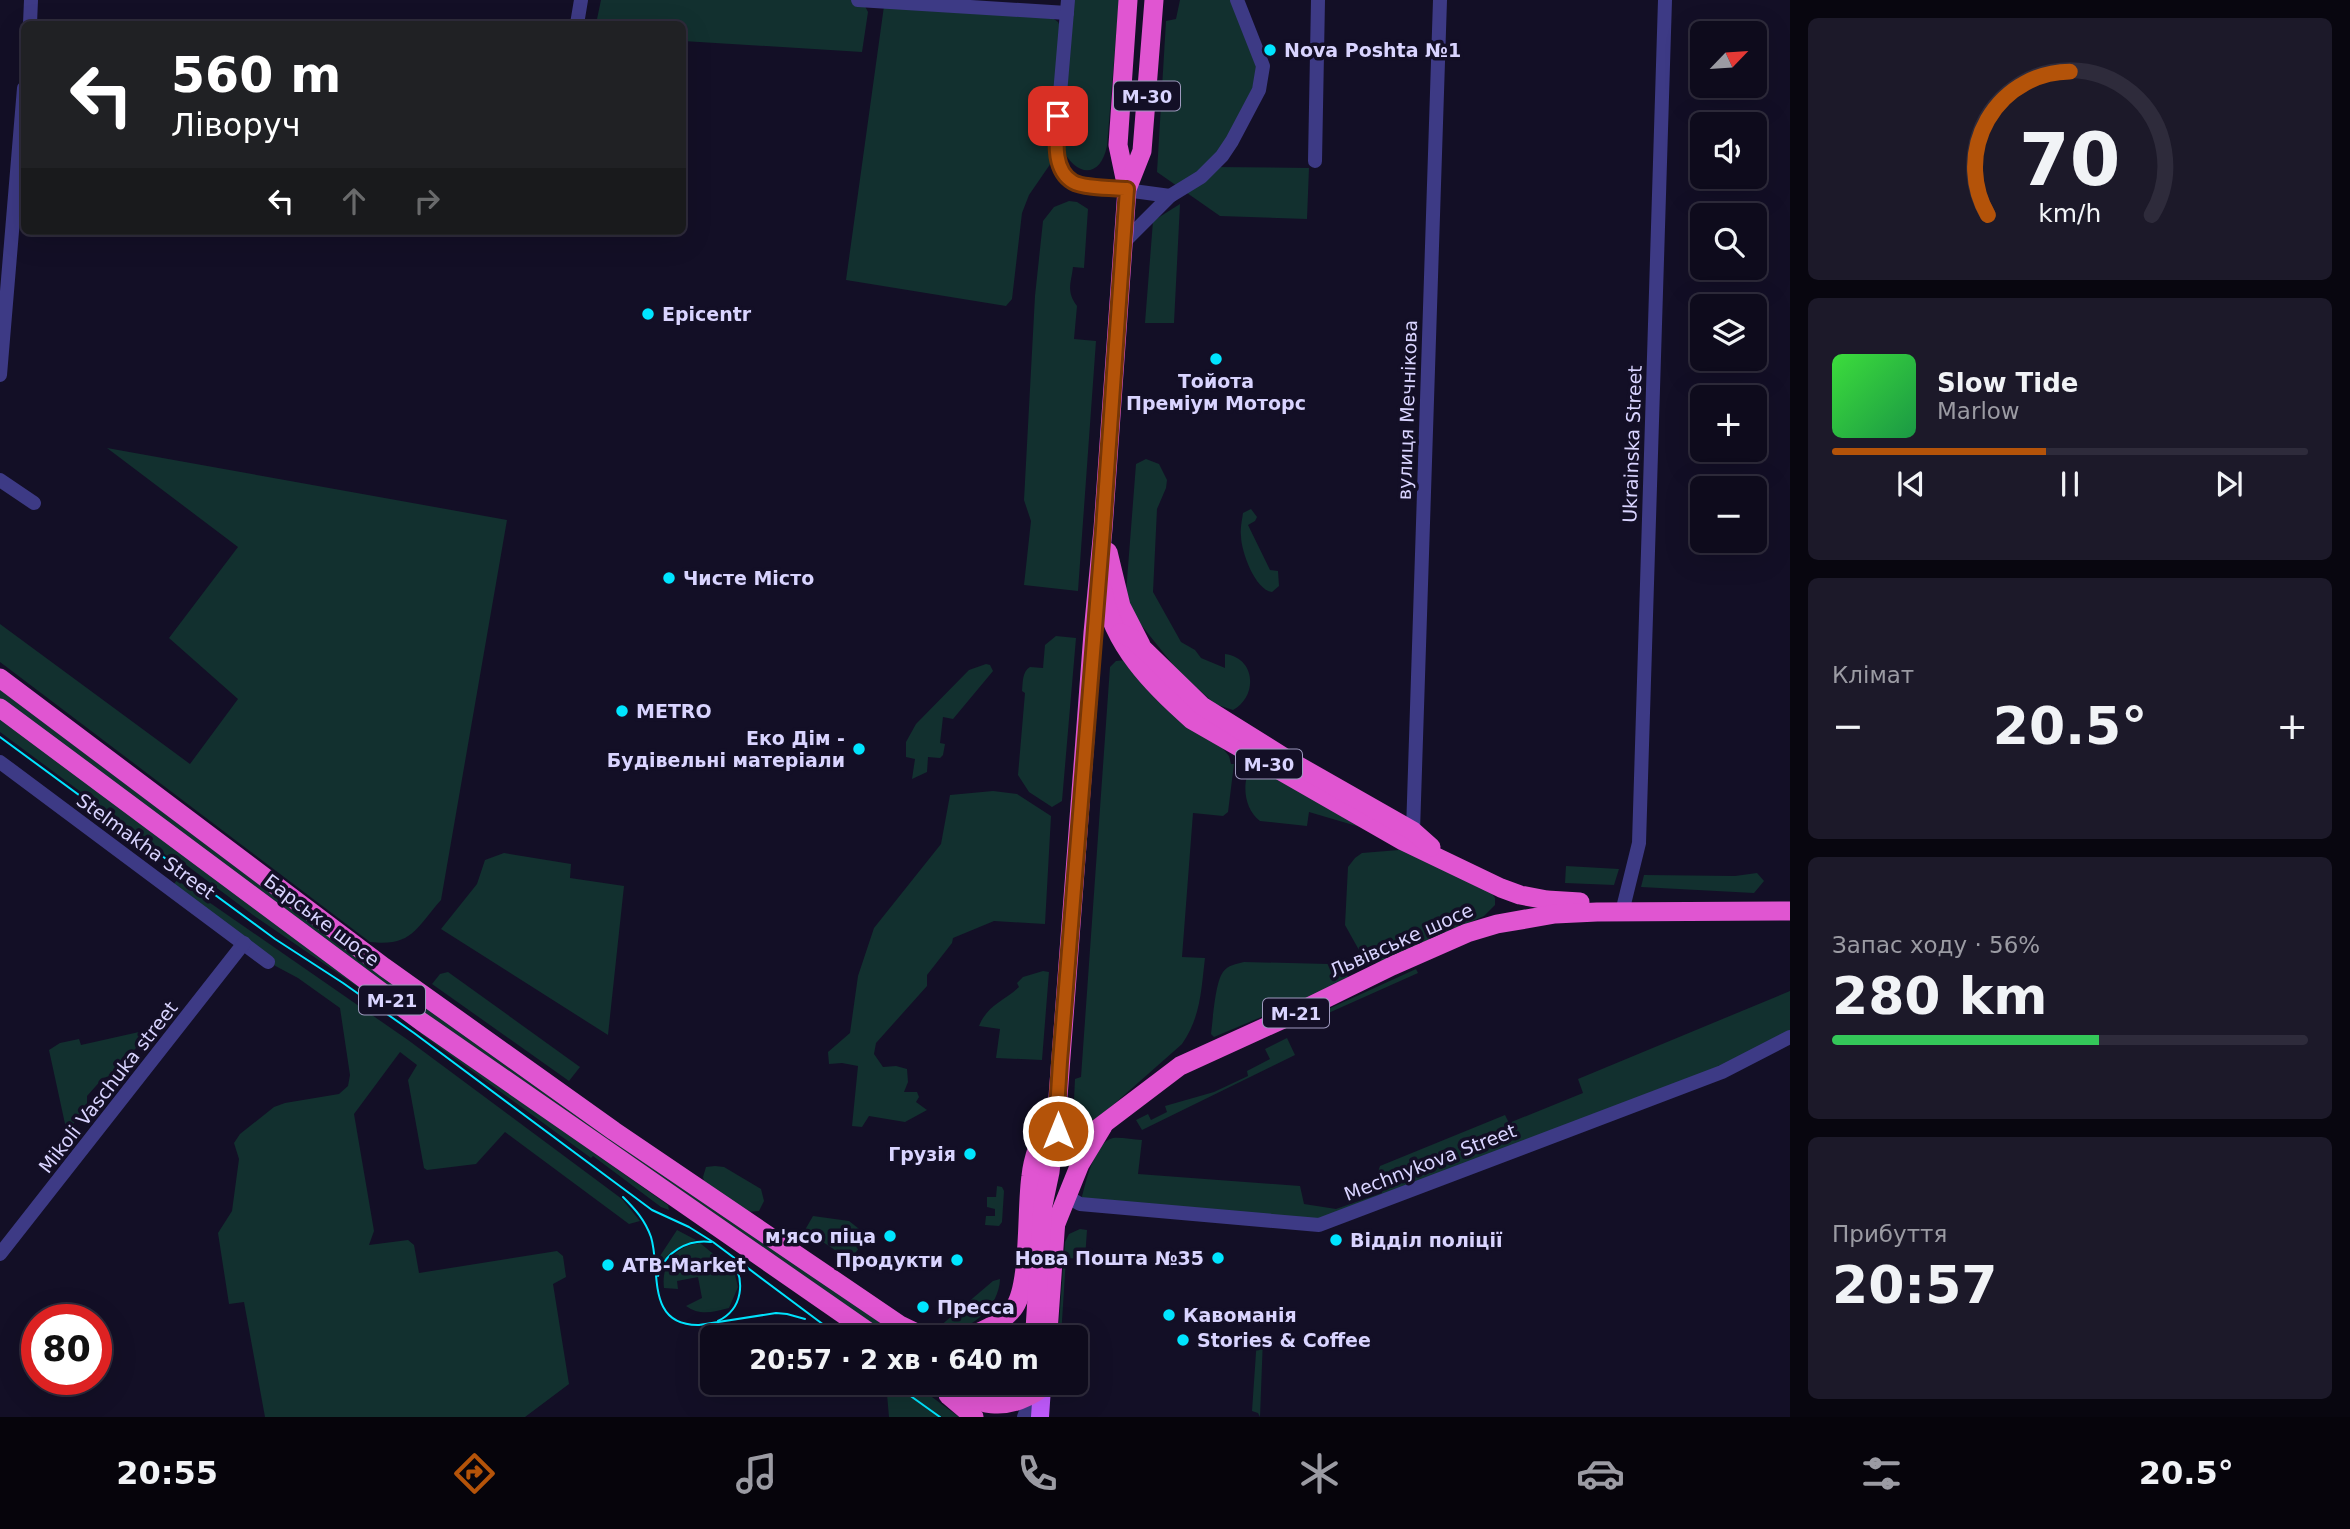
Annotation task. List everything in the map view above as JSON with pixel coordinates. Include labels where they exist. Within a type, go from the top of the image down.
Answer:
[{"type":"highway","name":"М-30","points":[[1128,0],[1118,145],[1127,189],[1100,575],[1105,603],[1115,631],[1132,659],[1192,720],[1403,841],[1450,864]]},
{"type":"highway","name":"М-30","points":[[1127,189],[1142,151],[1154,0]]},
{"type":"highway","name":"М-30","points":[[1103,529],[1121,606],[1143,649]]},
{"type":"highway","points":[[1100,575],[1093,634],[1104,630],[1115,631]]},
{"type":"highway","name":"М-21","points":[[1115,631],[1133,639],[1202,706],[1227,723],[1413,826],[1450,864],[1520,895],[1547,901],[1625,896],[1657,911]]},
{"type":"highway","name":"М-21","points":[[1048,1325],[1060,1172],[1057,1110],[1093,634]]},
{"type":"highway","name":"М-21","points":[[0,678],[361,951],[582,1108],[905,1325]]},
{"type":"highway","name":"Барське шосе","points":[[0,708],[422,1022],[859,1325]]},
{"type":"highway","name":"Львівське шосе","points":[[1106,1122],[1181,1066],[1392,965],[1467,933],[1497,924],[1555,914],[1790,911]]},
{"type":"highway","name":"М-21","points":[[995,1325],[1013,1309],[1022,1290],[1031,1174],[1042,1136],[1057,1110]]},
{"type":"highway","points":[[1057,1110],[1065,1133],[1073,1137],[1093,1132],[1106,1122]]},
{"type":"highway","points":[[1035,1325],[1044,1205],[1057,1110]]},
{"type":"highway","name":"М-21","points":[[1055,1226],[1092,1141],[1106,1122]]},
{"type":"highway","points":[[954,1395],[976,1409],[1041,1398]]},
{"type":"highway","points":[[962,1395],[976,1409]]},
{"type":"highway","points":[[976,1409],[991,1395]]},
{"type":"street","points":[[30,21],[31,0]]},
{"type":"street","points":[[578,21],[581,0]]},
{"type":"street","points":[[858,0],[1067,7],[1056,141],[1060,167],[1074,183],[1170,196]]},
{"type":"street","points":[[1123,243],[1170,196],[1201,177],[1222,156],[1259,90],[1263,66],[1237,0]]},
{"type":"street","points":[[1315,161],[1318,0]]},
{"type":"street","name":"вулиця Мечнікова","points":[[1413,826],[1440,0]]},
{"type":"street","name":"Ukrainska Street","points":[[1625,896],[1639,843],[1665,0]]},
{"type":"street","points":[[0,375],[21,124]]},
{"type":"street","points":[[0,480],[34,503]]},
{"type":"street","name":"Stelmakha Street","points":[[0,762],[268,962]]},
{"type":"street","name":"Mikoli Vaschuka street","points":[[0,1254],[244,943]]},
{"type":"street","name":"Mechnykova Street","points":[[1066,1196],[1080,1203],[1319,1225],[1722,1072],[1790,1037]]},
{"type":"street","points":[[1024,1417],[1027,1409],[1041,1398]]},
{"type":"green space","points":[[601,0],[862,0],[868,12],[862,52],[686,41],[686,21],[597,21]]},
{"type":"green space","points":[[1074,0],[1119,0],[1107,146],[1099,165],[1087,170],[1074,164],[1062,148]]},
{"type":"green space","points":[[1180,0],[1237,0],[1262,78],[1213,167],[1309,168],[1307,219],[1220,216],[1157,172],[1166,21],[1176,19]]},
{"type":"green space","points":[[884,6],[1051,17],[1058,22],[1062,30],[1051,163],[1029,195],[1022,213],[1012,299],[1006,306],[846,280]]},
{"type":"green space","points":[[1069,201],[1077,202],[1088,209],[1084,268],[1073,267],[1070,283],[1071,296],[1077,306],[1074,339],[1096,341],[1078,591],[1024,585],[1031,521],[1024,500],[1035,296],[1043,221],[1054,207]]},
{"type":"green space","points":[[1180,204],[1174,323],[1145,323],[1153,221]]},
{"type":"green space","points":[[107,448],[507,520],[441,900],[419,927],[404,938],[384,943],[370,942],[0,662],[0,624],[190,764],[238,699],[169,638],[238,547]]},
{"type":"green space","points":[[1146,459],[1159,464],[1167,480],[1157,509],[1153,592],[1181,642],[1195,650],[1201,658],[1225,668],[1225,654],[1243,662],[1248,670],[1250,687],[1247,696],[1233,710],[1215,704],[1178,671],[1134,616],[1126,593],[1136,464]]},
{"type":"green space","points":[[1251,509],[1257,517],[1248,525],[1270,570],[1278,571],[1279,586],[1272,592],[1260,585],[1243,551],[1243,513]]},
{"type":"green space","points":[[1056,636],[1076,638],[1062,801],[1052,807],[1029,792],[1018,775],[1025,693],[1022,691],[1024,674],[1030,667],[1043,668],[1045,645]]},
{"type":"green space","points":[[1126,660],[1219,744],[1229,756],[1231,764],[1234,764],[1228,812],[1223,816],[1193,813],[1182,957],[1205,958],[1199,1003],[1193,1023],[1182,1044],[1096,1120],[1080,1126],[1073,1120],[1075,1079],[1081,1077],[1110,667],[1116,661]]},
{"type":"green space","points":[[990,665],[993,671],[953,719],[943,717],[940,743],[945,744],[943,755],[940,758],[928,757],[927,772],[912,779],[915,759],[906,757],[906,742],[916,724],[969,670]]},
{"type":"green space","points":[[0,687],[889,1325],[874,1325],[603,1145],[0,700]]},
{"type":"green space","points":[[0,716],[409,1022],[253,915],[185,864],[182,867],[0,732]]},
{"type":"green space","points":[[1253,763],[1360,827],[1309,812],[1307,826],[1260,821],[1250,809],[1246,794],[1245,785]]},
{"type":"green space","points":[[993,791],[1017,794],[1051,816],[1045,924],[994,921],[953,938],[927,975],[927,986],[876,1043],[874,1054],[883,1067],[907,1069],[908,1082],[904,1092],[917,1092],[919,1097],[916,1102],[927,1110],[905,1122],[869,1116],[862,1127],[852,1126],[858,1066],[829,1064],[828,1052],[850,1033],[858,976],[874,928],[941,844],[950,795]]},
{"type":"green space","points":[[1399,850],[1415,852],[1491,892],[1495,905],[1484,916],[1378,963],[1369,963],[1345,925],[1348,867],[1362,853]]},
{"type":"green space","points":[[504,853],[571,864],[570,878],[624,886],[608,1035],[441,929],[477,884],[485,860]]},
{"type":"green space","points":[[1566,866],[1619,869],[1614,885],[1565,883]]},
{"type":"green space","points":[[1757,873],[1764,881],[1754,893],[1641,887],[1644,875],[1735,876]]},
{"type":"green space","points":[[177,880],[408,1040],[622,1199],[640,1221],[629,1224],[505,1132],[476,1164],[427,1170],[424,1168],[408,1080],[417,1065],[400,1052],[354,1114],[374,1231],[369,1245],[408,1240],[414,1245],[419,1273],[557,1251],[563,1256],[566,1277],[553,1284],[569,1384],[525,1417],[265,1417],[244,1302],[229,1304],[218,1233],[232,1211],[239,1159],[234,1143],[240,1134],[274,1107],[339,1094],[348,1086],[350,1075],[340,1008],[298,978],[268,962],[171,888]]},
{"type":"green space","points":[[1244,962],[1328,964],[1346,972],[1349,980],[1214,1037],[1211,1034],[1220,977],[1227,968]]},
{"type":"green space","points":[[1416,969],[1418,973],[1324,1015],[1324,1011]]},
{"type":"green space","points":[[1043,971],[1049,972],[1042,1060],[996,1058],[1000,1029],[979,1026],[991,1008],[1019,987],[1017,983],[1023,977]]},
{"type":"green space","points":[[448,972],[580,1067],[569,1081],[432,984],[440,974]]},
{"type":"green space","points":[[1790,991],[1790,1037],[1732,1068],[1319,1225],[1080,1204],[1095,1156],[1106,1141],[1116,1138],[1142,1140],[1138,1174],[1300,1186],[1304,1204],[1336,1209],[1382,1193],[1377,1175],[1380,1166],[1505,1115],[1509,1123],[1583,1093],[1578,1079]]},
{"type":"green space","points":[[139,1032],[141,1042],[113,1075],[103,1078],[87,1096],[87,1104],[67,1133],[49,1050],[60,1043],[79,1039],[81,1045]]},
{"type":"green space","points":[[420,1033],[668,1205],[669,1210],[661,1207],[593,1156],[591,1158]]},
{"type":"green space","points":[[1287,1038],[1295,1055],[1142,1130],[1136,1120],[1148,1114],[1151,1120],[1167,1112],[1165,1106],[1214,1092],[1248,1076],[1247,1071],[1270,1059],[1265,1049]]},
{"type":"green space","points":[[706,1167],[724,1167],[761,1189],[764,1201],[759,1211],[748,1212],[704,1181]]},
{"type":"green space","points":[[997,1186],[1004,1191],[1002,1222],[999,1226],[985,1225],[986,1216],[995,1216],[995,1209],[987,1207],[987,1197],[996,1197]]},
{"type":"green space","points":[[813,1216],[849,1221],[868,1236],[850,1260],[805,1230]]},
{"type":"green space","points":[[1080,1229],[1087,1230],[1085,1259],[1066,1258],[1062,1325],[1059,1325],[1065,1242],[1069,1234]]},
{"type":"green space","points":[[677,1230],[696,1240],[678,1248],[664,1260],[660,1256]]},
{"type":"green space","points":[[700,1243],[734,1271],[738,1287],[729,1308],[702,1312],[686,1306],[702,1298],[698,1277],[677,1281],[678,1289],[664,1288],[665,1271],[671,1258],[683,1248]]},
{"type":"green space","points":[[1000,1279],[995,1298],[990,1307],[975,1321],[968,1325],[941,1325],[993,1281]]},
{"type":"green space","points":[[1257,1338],[1263,1338],[1260,1417],[1252,1411]]},
{"type":"green space","points":[[887,1395],[929,1395],[959,1417],[889,1417]]},
{"type":"tram line","points":[[0,737],[275,939],[414,1033],[652,1210],[689,1227],[713,1242],[824,1325]]},
{"type":"tram line","points":[[623,1197],[639,1215],[651,1237],[659,1293],[670,1316],[682,1323],[699,1325],[776,1313],[805,1319]]},
{"type":"tram line","points":[[658,1276],[666,1260],[678,1249],[694,1243],[711,1242]]},
{"type":"tram line","points":[[718,1321],[733,1309],[740,1293],[739,1276],[731,1259]]},
{"type":"tram line","points":[[909,1395],[940,1417]]},
{"type":"place","name":"Nova Poshta №1","points":[[1270,50]]},
{"type":"place","name":"Epicentr","points":[[648,314]]},
{"type":"place","name":"Тойота Преміум Моторс","points":[[1216,359]]},
{"type":"place","name":"Чисте Місто","points":[[669,578]]},
{"type":"place","name":"METRO","points":[[622,711]]},
{"type":"place","name":"Еко Дім - Будівельні матеріали","points":[[859,749]]},
{"type":"place","name":"Грузія","points":[[970,1154]]},
{"type":"place","name":"м'ясо піца","points":[[890,1236]]},
{"type":"place","name":"Відділ поліції","points":[[1336,1240]]},
{"type":"place","name":"Нова Пошта №35","points":[[1218,1258]]},
{"type":"place","name":"Продукти","points":[[957,1260]]},
{"type":"place","name":"ATB-Market","points":[[608,1265]]},
{"type":"place","name":"Пресса","points":[[923,1307]]},
{"type":"place","name":"Кавоманія","points":[[1169,1315]]},
{"type":"place","name":"Stories & Coffee","points":[[1183,1340]]},
{"type":"route","points":[[1058,116],[1057,154],[1060,167],[1066,176],[1074,183],[1127,189],[1100,575],[1093,634],[1060,1062],[1058,1131]]}]
